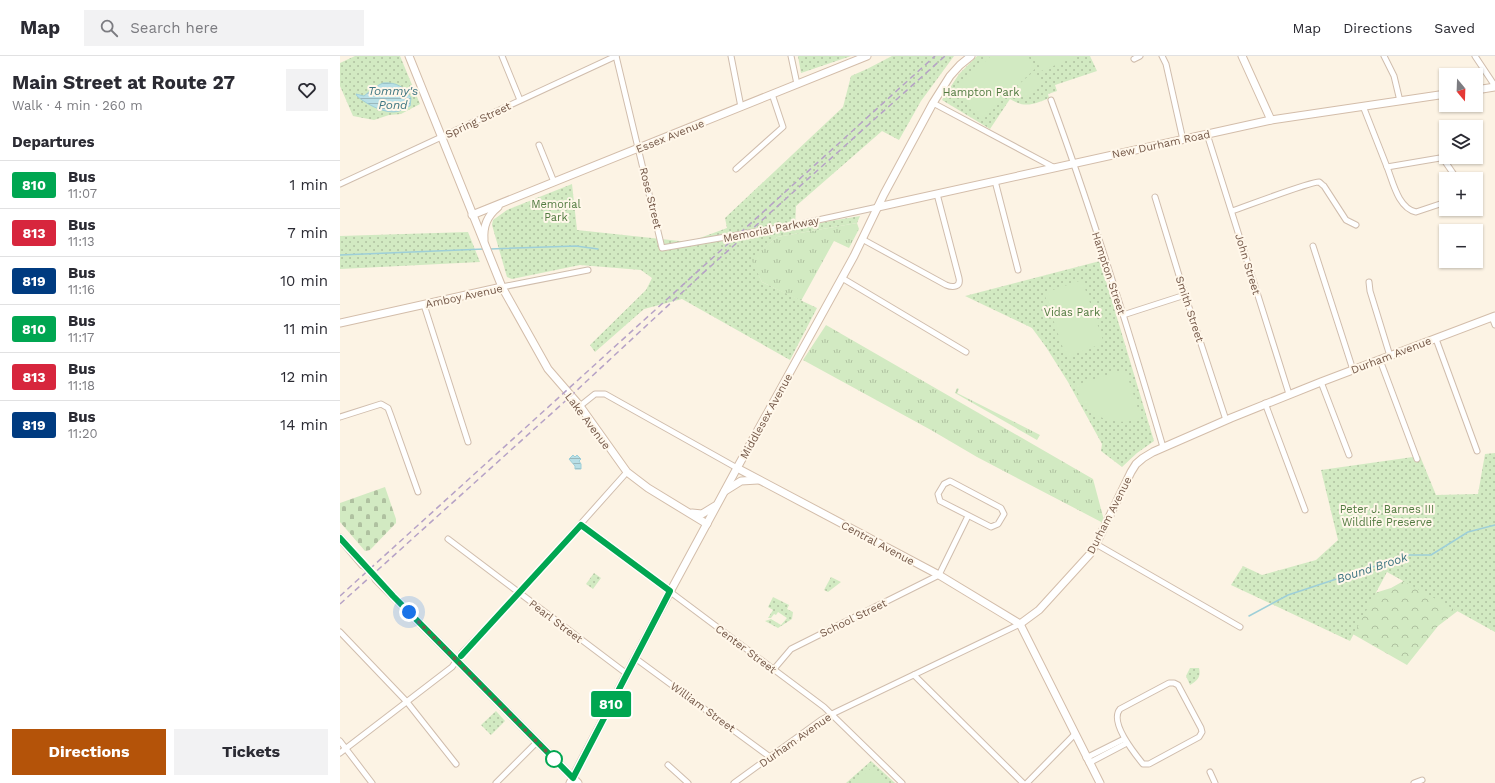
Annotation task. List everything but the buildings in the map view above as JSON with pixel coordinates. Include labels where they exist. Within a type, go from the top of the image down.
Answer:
[{"type":"street","points":[[409,56],[440,137],[484,244]]},
{"type":"street","points":[[502,56],[520,100]]},
{"type":"street","name":"Spring Street","points":[[340,184],[616,56]]},
{"type":"street","name":"Rose Street","points":[[616,56],[662,248]]},
{"type":"street","points":[[731,56],[741,107]]},
{"type":"street","points":[[791,56],[797,84]]},
{"type":"street","name":"Essex Avenue","points":[[472,216],[867,56]]},
{"type":"street","name":"Middlesex Avenue","points":[[574,781],[670,591],[842,278],[933,103],[950,76],[971,56]]},
{"type":"street","points":[[1134,59],[1140,56]]},
{"type":"street","points":[[1162,56],[1166,64],[1184,140]]},
{"type":"street","points":[[1242,56],[1271,120]]},
{"type":"street","points":[[1384,56],[1394,76],[1400,101]]},
{"type":"street","points":[[1475,56],[1495,86],[1483,89]]},
{"type":"street","points":[[736,169],[783,128],[772,94]]},
{"type":"street","name":"New Durham Road","points":[[878,207],[1271,120],[1439,95]]},
{"type":"street","name":"Hampton Street","points":[[1051,100],[1074,164],[1123,315],[1163,447]]},
{"type":"street","points":[[933,103],[1055,168]]},
{"type":"street","points":[[1363,106],[1398,195],[1404,204],[1408,209],[1416,212],[1439,204]]},
{"type":"street","name":"John Street","points":[[1207,134],[1289,394]]},
{"type":"street","points":[[539,145],[554,182]]},
{"type":"street","points":[[1387,167],[1440,158],[1444,160],[1452,172]]},
{"type":"street","points":[[995,181],[1018,270]]},
{"type":"street","points":[[1232,211],[1300,187],[1319,182],[1324,186],[1346,220],[1356,225]]},
{"type":"street","points":[[862,239],[946,285],[951,287],[957,286],[960,282],[960,278],[937,194]]},
{"type":"street","name":"Smith Street","points":[[1155,197],[1226,420]]},
{"type":"street","points":[[484,244],[484,228],[486,221],[492,211],[502,204]]},
{"type":"street","name":"Memorial Parkway","points":[[662,248],[795,225],[878,207]]},
{"type":"street","name":"Lake Avenue","points":[[484,244],[502,287],[551,373],[580,406],[627,472],[648,488],[707,524]]},
{"type":"street","points":[[1314,246],[1353,370]]},
{"type":"street","name":"Amboy Avenue","points":[[340,323],[502,287],[588,270]]},
{"type":"street","points":[[842,278],[966,352]]},
{"type":"street","points":[[1369,282],[1370,291],[1390,356]]},
{"type":"street","points":[[1123,315],[1185,295]]},
{"type":"street","points":[[424,305],[468,442]]},
{"type":"street","points":[[1494,317],[1495,325]]},
{"type":"street","name":"Durham Avenue","points":[[734,783],[832,714],[1020,624],[1039,610],[1090,554],[1120,492],[1136,464],[1143,458],[1163,447],[1265,403],[1494,317]]},
{"type":"street","points":[[1436,339],[1477,451]]},
{"type":"street","points":[[1380,360],[1417,459]]},
{"type":"street","points":[[1321,382],[1348,455]]},
{"type":"street","name":"Central Avenue","points":[[580,406],[595,394],[605,394],[737,468],[939,575],[1020,624]]},
{"type":"street","points":[[1265,403],[1305,510]]},
{"type":"street","points":[[340,417],[381,404],[386,406],[389,410],[418,492]]},
{"type":"street","points":[[340,753],[452,667],[627,472]]},
{"type":"street","points":[[724,491],[743,481],[762,481]]},
{"type":"street","points":[[950,481],[1001,508],[1004,514],[998,524],[991,527],[968,516],[940,501],[938,494],[944,484],[950,481]]},
{"type":"street","points":[[688,513],[702,514],[717,505]]},
{"type":"street","points":[[939,575],[968,516]]},
{"type":"street","name":"Center Street","points":[[581,525],[832,714],[902,783]]},
{"type":"street","points":[[340,538],[363,565]]},
{"type":"street","name":"Pearl Street","points":[[448,539],[627,674]]},
{"type":"street","points":[[1096,544],[1240,627]]},
{"type":"street","name":"School Street","points":[[774,670],[791,649],[939,575]]},
{"type":"street","points":[[376,579],[574,781]]},
{"type":"street","points":[[1020,624],[1100,783]]},
{"type":"street","points":[[340,632],[408,702],[456,764]]},
{"type":"street","name":"William Street","points":[[635,658],[770,757]]},
{"type":"street","points":[[914,675],[1023,783]]},
{"type":"street","points":[[1169,683],[1178,685],[1202,732],[1199,738],[1149,764],[1143,764],[1126,741],[1117,716],[1120,709],[1169,683]]},
{"type":"street","points":[[1027,783],[1075,734]]},
{"type":"street","points":[[340,741],[372,783]]},
{"type":"street","points":[[1088,760],[1126,741]]},
{"type":"street","points":[[496,783],[537,742]]},
{"type":"street","points":[[668,765],[688,783]]},
{"type":"street","points":[[1210,772],[1215,783]]},
{"type":"street","points":[[1414,783],[1422,780]]},
{"type":"green space","points":[[355,56],[400,56],[420,104],[401,114],[389,115],[374,120],[353,116],[340,86],[340,63]]},
{"type":"green space","points":[[798,56],[851,56],[801,73]]},
{"type":"green space","name":"Memorial Park","points":[[892,56],[954,56],[921,101],[899,140],[882,131],[796,206],[795,227],[860,216],[857,223],[777,237],[751,259],[762,282],[817,308],[790,360],[682,299],[644,309],[595,352],[590,345],[646,290],[652,278],[641,270],[580,265],[512,279],[507,277],[492,225],[493,220],[507,210],[572,184],[577,230],[689,242],[727,228],[725,218],[843,107],[851,76]]},
{"type":"green space","name":"Hampton Park","points":[[977,56],[1090,56],[1097,71],[1055,85],[1057,91],[1048,94],[1049,98],[1038,102],[1020,104],[1010,99],[990,129],[942,100],[959,74]]},
{"type":"green space","points":[[991,56],[1027,56],[1037,67],[980,119],[953,90]]},
{"type":"green space","points":[[1035,56],[1078,56],[1041,71]]},
{"type":"green space","points":[[1033,72],[1042,81],[1026,97],[1016,87]]},
{"type":"green space","points":[[857,223],[859,229],[849,248],[834,241],[801,301],[762,282],[750,259],[777,237]]},
{"type":"green space","points":[[468,232],[480,262],[340,269],[340,236]]},
{"type":"green space","name":"Vidas Park","points":[[1100,261],[1154,441],[1137,453],[1122,467],[1101,451],[1102,444],[1068,382],[1032,328],[965,296]]},
{"type":"green space","points":[[1082,280],[1104,343],[1066,357],[1044,293]]},
{"type":"green space","points":[[826,325],[1093,479],[1105,524],[977,457],[803,360]]},
{"type":"green space","points":[[1122,370],[1126,372],[1141,418],[1120,422],[1100,417],[1091,412],[1079,395],[1076,385]]},
{"type":"green space","points":[[957,388],[959,389],[957,393],[1040,435],[1037,440],[955,393]]},
{"type":"green space","name":"Peter J. Barnes III Wildlife Preserve","points":[[1495,453],[1495,632],[1387,572],[1350,641],[1231,585],[1243,566],[1262,575],[1316,560],[1338,540],[1321,470],[1420,456],[1436,495],[1478,494],[1485,454]]},
{"type":"green space","points":[[385,487],[396,523],[370,550],[365,551],[340,522],[340,503]]},
{"type":"green space","points":[[1441,560],[1459,610],[1438,626],[1407,665],[1272,588],[1365,596],[1391,588]]},
{"type":"green space","points":[[594,573],[601,578],[593,589],[586,584]]},
{"type":"green space","points":[[831,577],[841,582],[828,592],[824,590]]},
{"type":"green space","points":[[773,597],[789,605],[787,609],[793,612],[792,619],[778,628],[765,621],[771,619],[781,625],[787,618],[778,612],[771,618],[768,618],[773,610],[768,607]]},
{"type":"green space","points":[[1190,668],[1199,668],[1200,674],[1197,680],[1190,685],[1186,676]]},
{"type":"green space","points":[[496,711],[505,721],[491,735],[481,725]]},
{"type":"green space","points":[[871,761],[895,783],[846,783]]},
{"type":"green space","points":[[871,768],[888,783],[854,783]]},
{"type":"water","name":"Tommy's Pond","points":[[383,83],[396,84],[403,88],[411,98],[410,106],[394,112],[382,110],[361,99],[356,94],[364,96],[375,87]]},
{"type":"water","points":[[573,455],[575,457],[577,455],[581,459],[579,461],[581,464],[581,469],[575,469],[575,466],[569,459]]},
{"type":"waterway","points":[[490,249],[576,246],[598,249]]},
{"type":"waterway","points":[[340,255],[484,249]]},
{"type":"waterway","name":"Bound Brook","points":[[1249,616],[1288,595],[1409,555],[1431,555],[1468,532],[1495,525]]},
{"type":"tunnel","points":[[363,565],[376,579]]},
{"type":"railway","points":[[340,596],[935,56]]},
{"type":"railway","points":[[340,604],[562,404],[702,274],[945,56]]},
{"type":"bus line","name":"810","points":[[340,538],[363,565],[393,596],[573,778],[670,591],[581,525],[461,656]]},
{"type":"route","points":[[409,612],[554,759]]}]
